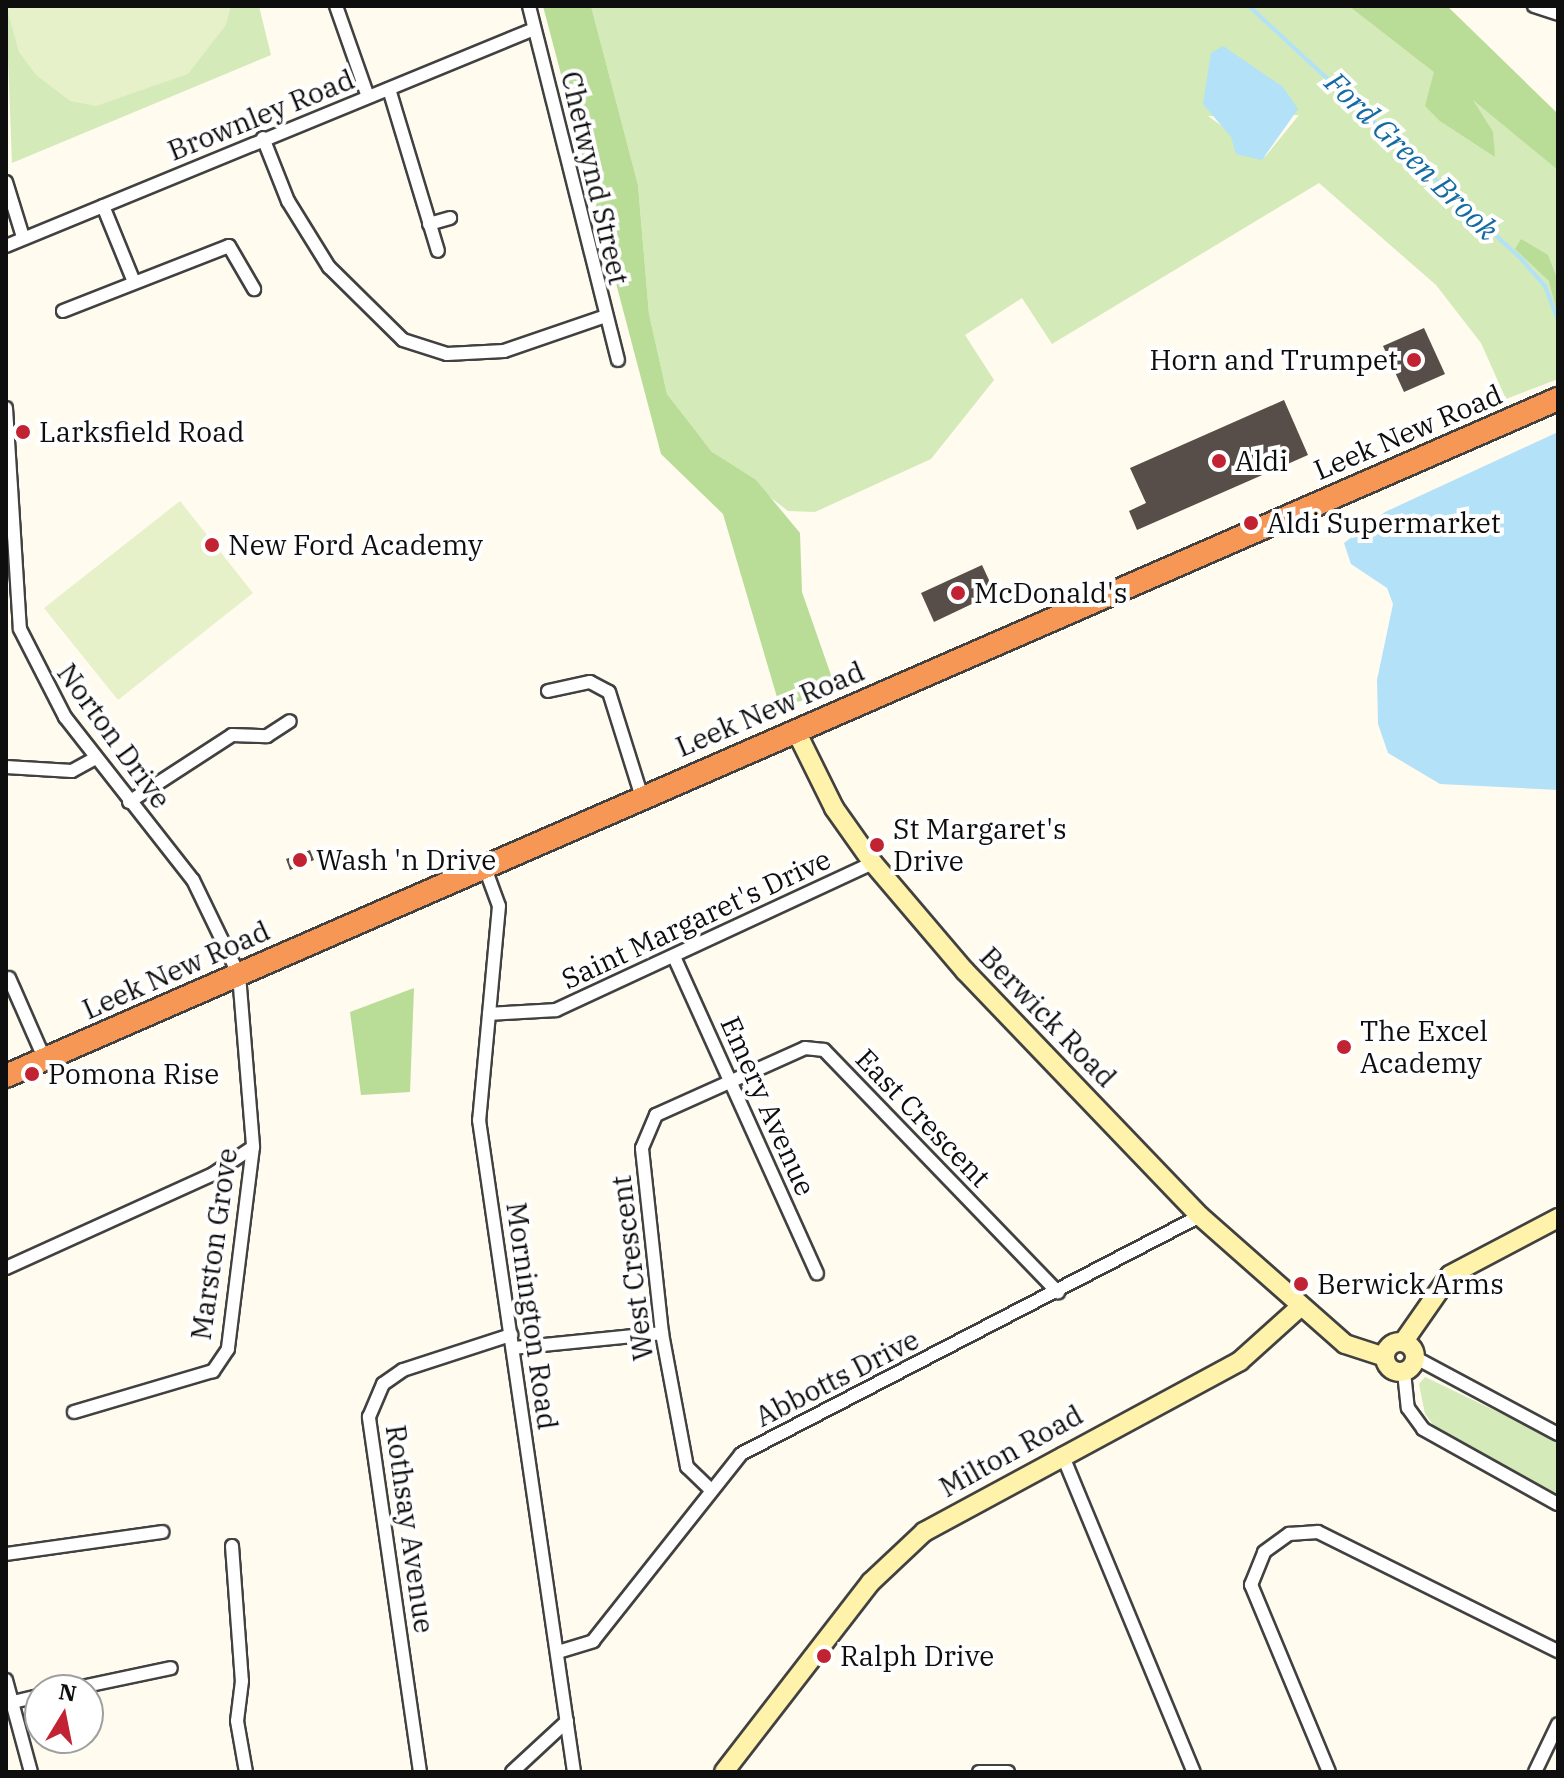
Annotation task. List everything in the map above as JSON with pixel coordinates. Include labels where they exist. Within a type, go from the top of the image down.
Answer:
[{"type":"highway","name":"Leek New Road","points":[[6,1076],[1558,399]]},
{"type":"street","points":[[336,6],[368,97]]},
{"type":"street","name":"Chetwynd Street","points":[[529,6],[603,317],[618,360]]},
{"type":"street","points":[[1534,6],[1558,14]]},
{"type":"street","name":"Brownley Road","points":[[6,246],[534,29]]},
{"type":"street","points":[[389,89],[438,251]]},
{"type":"street","points":[[263,138],[288,201],[329,267],[403,340],[447,354],[504,351],[603,317]]},
{"type":"street","points":[[6,182],[23,237]]},
{"type":"street","points":[[103,206],[134,282]]},
{"type":"street","points":[[429,224],[450,218]]},
{"type":"street","points":[[63,311],[229,246],[254,289]]},
{"type":"street","name":"Norton Drive","points":[[6,408],[9,497],[20,629],[37,674],[95,758],[193,880],[239,975]]},
{"type":"street","points":[[6,630],[20,629]]},
{"type":"street","points":[[548,691],[590,682],[609,692],[642,797]]},
{"type":"street","points":[[129,802],[232,735],[267,736],[290,721]]},
{"type":"street","name":"Berwick Road","points":[[797,733],[834,808],[873,863],[965,971],[1200,1216],[1301,1306]]},
{"type":"street","points":[[6,767],[72,771],[95,758]]},
{"type":"street","name":"Saint Margaret's Drive","points":[[489,1014],[556,1010],[675,959],[873,863]]},
{"type":"street","name":"Mornington Road","points":[[485,868],[499,906],[479,1120],[574,1772]]},
{"type":"street","name":"Emery Avenue","points":[[675,959],[817,1273]]},
{"type":"street","name":"Marston Grove","points":[[74,1412],[213,1371],[228,1349],[253,1147],[239,975]]},
{"type":"street","points":[[9,978],[45,1060]]},
{"type":"street","name":"East Crescent","points":[[729,1079],[805,1048],[824,1050],[1058,1292]]},
{"type":"street","name":"West Crescent","points":[[710,1489],[687,1467],[662,1333],[642,1148],[656,1115],[729,1079]]},
{"type":"street","points":[[6,1268],[213,1174],[253,1147]]},
{"type":"street","name":"Abbotts Drive","points":[[558,1652],[593,1641],[710,1489],[741,1454],[1200,1216]]},
{"type":"street","points":[[1385,1357],[1390,1345],[1404,1341],[1450,1275],[1558,1218]]},
{"type":"street","points":[[1301,1306],[1345,1344],[1410,1365],[1558,1434]]},
{"type":"street","name":"Milton Road","points":[[724,1772],[902,1549],[1062,1454],[1240,1361],[1301,1306]]},
{"type":"street","name":"Rothsay Avenue","points":[[420,1772],[369,1417],[383,1384],[403,1370],[512,1342],[662,1333]]},
{"type":"street","points":[[1404,1341],[1410,1365],[1408,1408],[1423,1429],[1558,1504]]},
{"type":"street","points":[[1062,1454],[1194,1772]]},
{"type":"street","points":[[6,1554],[162,1532]]},
{"type":"street","points":[[1329,1772],[1251,1585],[1264,1552],[1289,1534],[1318,1532],[1558,1651]]},
{"type":"street","points":[[232,1546],[246,1772]]},
{"type":"street","points":[[104,1682],[171,1668]]},
{"type":"street","points":[[7,1686],[31,1772]]},
{"type":"street","points":[[13,1702],[24,1700]]},
{"type":"street","points":[[512,1772],[567,1721]]},
{"type":"street","points":[[1535,1772],[1558,1724]]},
{"type":"street","points":[[979,1772],[1008,1772]]},
{"type":"green space","points":[[6,6],[259,6],[271,55],[12,163]]},
{"type":"green space","points":[[6,6],[231,6],[226,25],[188,74],[96,106],[70,101],[36,75],[19,52]]},
{"type":"green space","points":[[543,6],[591,6],[638,185],[649,314],[667,394],[712,452],[756,480],[800,533],[802,592],[832,678],[802,701],[779,704],[723,514],[661,454]]},
{"type":"green space","points":[[591,6],[1447,6],[1558,114],[1558,379],[1506,399],[1481,343],[1436,285],[1319,183],[1052,344],[1022,298],[965,335],[994,380],[931,459],[815,512],[788,511],[712,452],[667,394],[649,314],[638,185]],"holes":[[[1299,115],[1265,157],[1208,116]]]},
{"type":"green space","points":[[1349,6],[1447,6],[1558,114],[1558,170],[1473,100],[1493,132],[1495,157],[1440,121],[1425,106],[1434,72]]},
{"type":"green space","points":[[1521,239],[1548,255],[1558,281],[1558,316],[1549,281],[1515,249]]},
{"type":"green space","points":[[180,501],[253,593],[118,700],[44,608]]},
{"type":"green space","points":[[414,988],[410,1092],[361,1095],[350,1012]]},
{"type":"green space","points":[[1425,1377],[1558,1441],[1558,1494],[1438,1431],[1425,1414],[1419,1384]]},
{"type":"water","points":[[1223,46],[1283,87],[1298,109],[1262,160],[1236,154],[1231,137],[1203,104],[1211,53]]},
{"type":"water","points":[[1558,432],[1558,790],[1440,784],[1388,753],[1378,724],[1377,680],[1393,604],[1387,588],[1351,564],[1344,543],[1385,512]]},
{"type":"building","name":"Horn and Trumpet","points":[[1424,328],[1445,374],[1404,392],[1383,346]]},
{"type":"building","name":"Aldi","points":[[1284,400],[1308,455],[1137,530],[1129,511],[1146,503],[1130,468]]},
{"type":"building","name":"McDonald's","points":[[982,565],[995,593],[934,622],[921,593]]},
{"type":"building","name":"Wash 'n Drive","points":[[310,850],[314,860],[290,870],[286,859]]},
{"type":"waterway","name":"Ford Green Brook","points":[[1249,6],[1523,261],[1545,286],[1558,320]]},
{"type":"place","name":"Horn and Trumpet","points":[[1414,360]]},
{"type":"place","name":"Larksfield Road","points":[[23,432]]},
{"type":"place","name":"Aldi","points":[[1219,461]]},
{"type":"place","name":"Aldi Supermarket","points":[[1251,523]]},
{"type":"place","name":"New Ford Academy","points":[[212,545]]},
{"type":"place","name":"McDonald's","points":[[958,593]]},
{"type":"place","name":"St Margaret's Drive","points":[[877,845]]},
{"type":"place","name":"Wash 'n Drive","points":[[300,860]]},
{"type":"place","name":"The Excel Academy","points":[[1344,1047]]},
{"type":"place","name":"Pomona Rise","points":[[32,1074]]},
{"type":"place","name":"Berwick Arms","points":[[1301,1284]]},
{"type":"place","name":"Ralph Drive","points":[[824,1656]]}]
